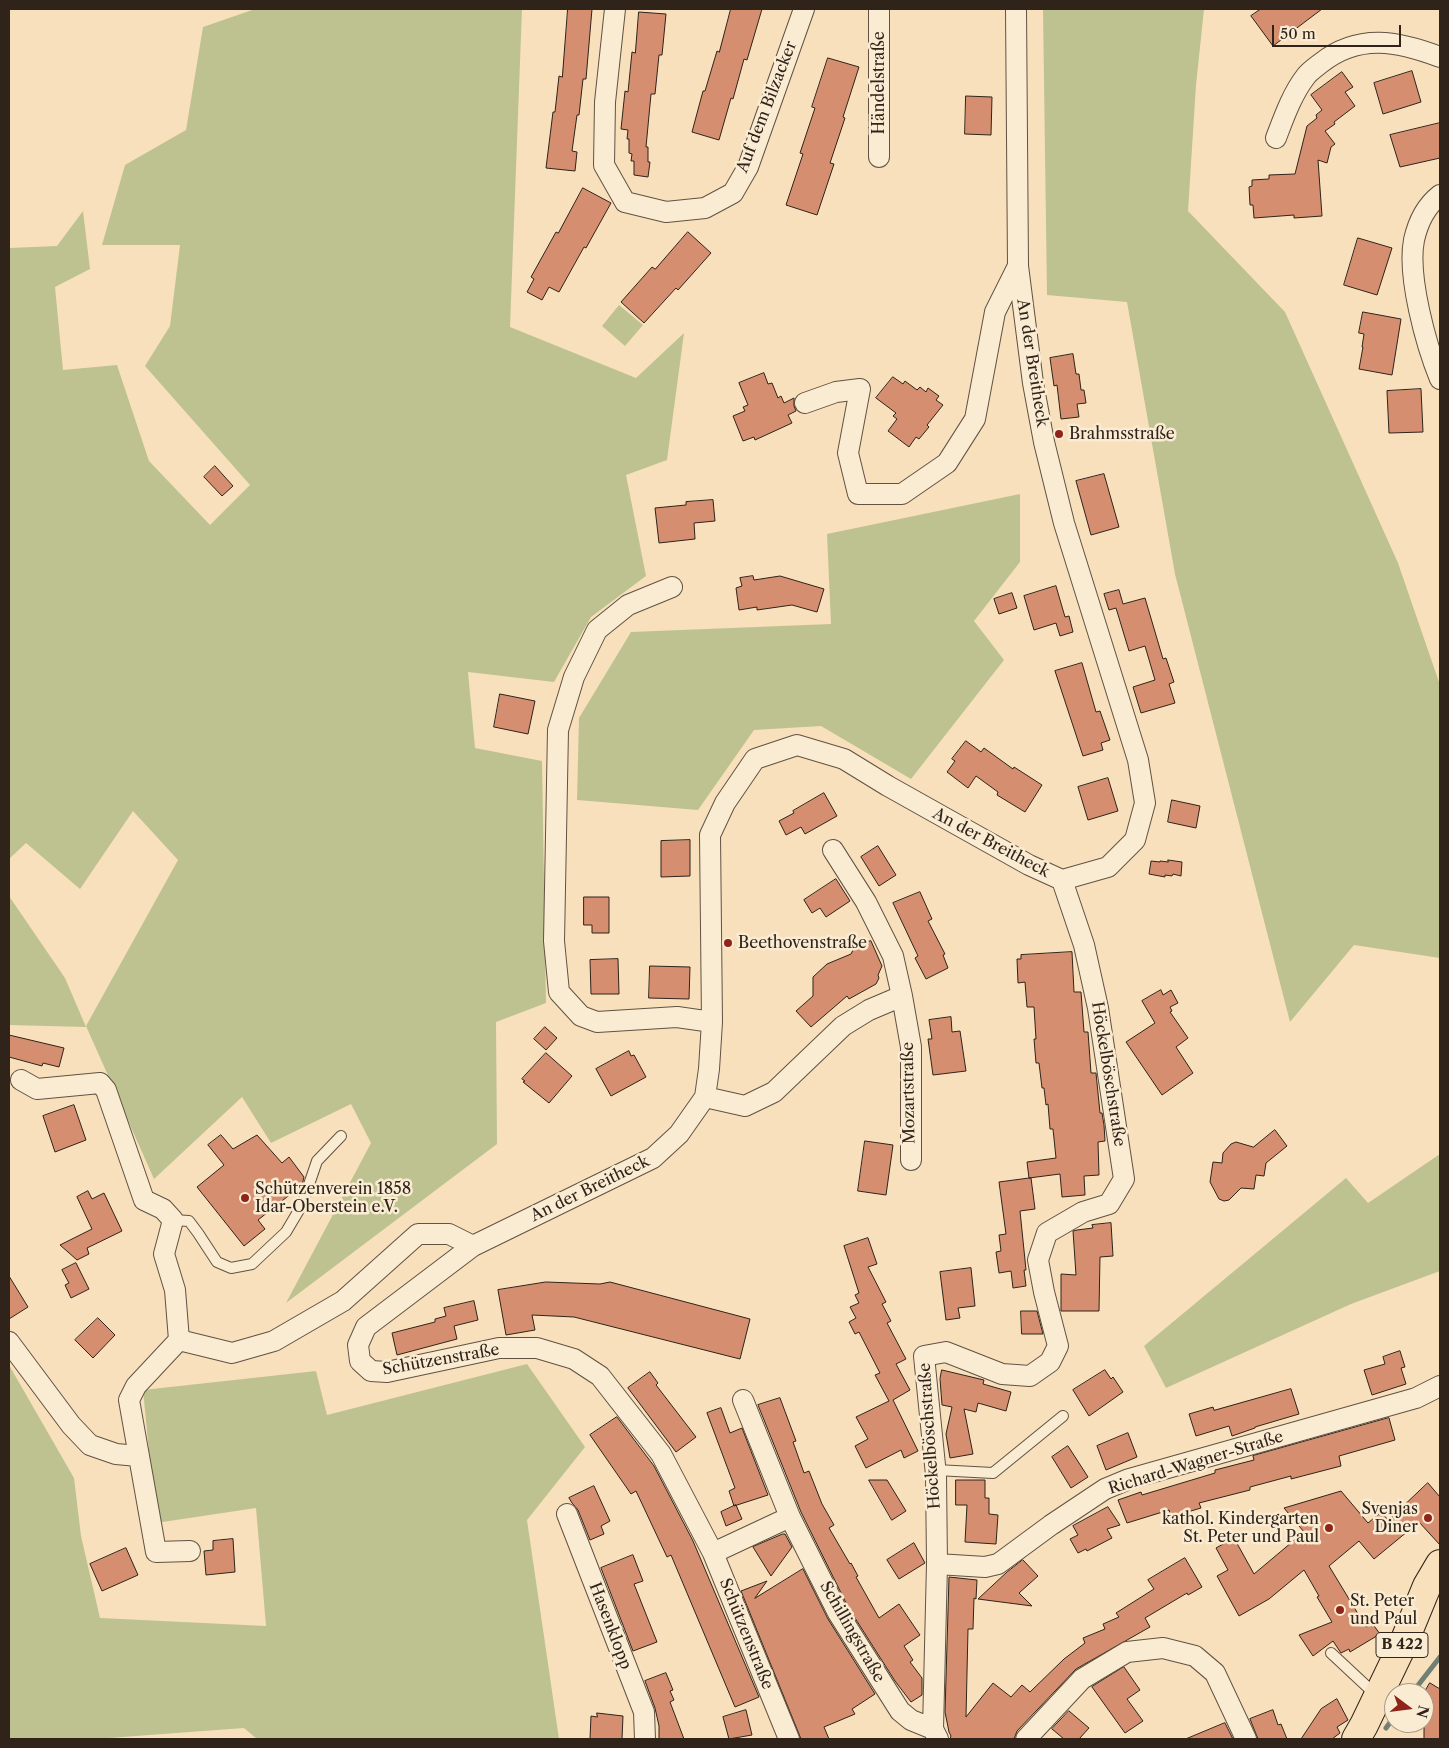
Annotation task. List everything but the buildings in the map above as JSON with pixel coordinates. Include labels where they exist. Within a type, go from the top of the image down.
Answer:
[{"type":"main road","name":"B 422","points":[[1361,1735],[1428,1586],[1439,1568]]},
{"type":"street","name":"Auf dem Bilzacker","points":[[615,9],[605,102],[604,165],[625,202],[666,212],[705,208],[733,193],[748,167],[804,9]]},
{"type":"street","name":"Händelstraße","points":[[879,9],[879,157]]},
{"type":"street","name":"An der Breitheck","points":[[473,1246],[653,1158],[680,1134],[705,1097],[712,1022],[710,835],[725,803],[755,759],[797,745],[844,759],[888,786],[1029,865],[1062,880],[1108,867],[1135,840],[1145,803],[1138,760],[1064,523],[1046,451],[1033,382],[1018,266],[1016,9]]},
{"type":"street","points":[[1276,138],[1296,91],[1307,74],[1342,49],[1369,42],[1388,42],[1414,47],[1440,57]]},
{"type":"street","points":[[1440,195],[1422,216],[1414,241],[1413,265],[1420,314],[1431,358],[1440,379]]},
{"type":"street","points":[[805,403],[836,392],[860,389],[848,453],[858,494],[902,494],[948,463],[975,419],[995,312],[1018,266]]},
{"type":"street","points":[[672,588],[628,605],[597,630],[574,677],[558,730],[555,949],[559,992],[581,1016],[597,1022],[677,1017],[712,1022]]},
{"type":"street","name":"Mozartstraße","points":[[833,850],[866,902],[893,956],[911,1047],[910,1160]]},
{"type":"street","name":"Höckelböschstraße","points":[[936,1734],[936,1470],[924,1356],[946,1352],[1002,1374],[1030,1376],[1050,1362],[1058,1346],[1038,1260],[1047,1233],[1083,1212],[1109,1204],[1124,1180],[1098,1008],[1084,945],[1062,880]]},
{"type":"street","points":[[705,1097],[745,1106],[774,1092],[843,1026],[868,1010],[902,996]]},
{"type":"street","points":[[21,1080],[37,1089],[100,1083],[106,1090],[144,1200],[163,1209],[173,1220],[164,1254],[175,1290],[179,1340],[136,1386],[129,1400],[156,1552],[190,1551]]},
{"type":"street","points":[[179,1340],[232,1352],[274,1341],[343,1301],[418,1234],[449,1234],[473,1246]]},
{"type":"street","name":"Schützenstraße","points":[[473,1246],[366,1327],[358,1345],[360,1361],[372,1371],[387,1372],[499,1348],[537,1348],[574,1359],[600,1376],[661,1454],[713,1553],[789,1739]]},
{"type":"street","points":[[9,1342],[71,1425],[90,1445],[116,1454],[138,1456]]},
{"type":"street","name":"Richard-Wagner-Straße","points":[[937,1564],[985,1567],[998,1564],[1051,1525],[1113,1486],[1416,1398],[1440,1386]]},
{"type":"street","name":"Schillingstraße","points":[[743,1400],[790,1517],[838,1613],[900,1711],[911,1720],[936,1734]]},
{"type":"street","name":"Hasenklopp","points":[[567,1514],[644,1712],[645,1739]]},
{"type":"street","points":[[713,1553],[790,1517]]},
{"type":"street","points":[[1026,1739],[1082,1680],[1127,1652],[1163,1648],[1195,1656],[1215,1673],[1246,1739]]},
{"type":"lane","points":[[173,1220],[189,1221],[216,1262],[231,1268],[252,1264],[286,1232],[302,1205],[317,1161],[340,1136]]},
{"type":"lane","points":[[936,1470],[993,1473],[1063,1416]]},
{"type":"lane","points":[[1331,1653],[1377,1696]]},
{"type":"green space","points":[[255,9],[522,9],[510,327],[636,378],[684,333],[667,460],[626,475],[646,576],[591,617],[554,682],[468,672],[475,748],[542,761],[546,1003],[496,1022],[497,1144],[286,1303],[371,1143],[351,1104],[271,1143],[242,1097],[154,1179],[86,1026],[178,860],[133,811],[80,889],[26,843],[9,859],[9,248],[57,246],[83,211],[90,269],[55,287],[63,370],[117,365],[149,461],[210,525],[250,485],[145,366],[170,326],[180,245],[102,245],[125,165],[186,130],[203,27]]},
{"type":"green space","points":[[1043,9],[1204,9],[1196,85],[1188,211],[1285,312],[1398,563],[1440,685],[1440,958],[1354,945],[1290,1022],[1175,574],[1127,302],[1047,295]]},
{"type":"green space","points":[[619,305],[643,325],[625,346],[602,326]]},
{"type":"green space","points":[[1020,494],[1020,562],[974,621],[1004,660],[911,779],[821,726],[754,730],[698,810],[577,800],[579,718],[631,632],[831,624],[827,534]]},
{"type":"green space","points":[[9,896],[65,978],[86,1027],[9,1025]]},
{"type":"green space","points":[[1440,1154],[1440,1271],[1351,1304],[1166,1388],[1144,1346],[1346,1178],[1368,1203]]},
{"type":"green space","points":[[527,1364],[585,1447],[527,1520],[559,1739],[257,1739],[244,1728],[108,1739],[9,1739],[9,1365],[74,1478],[81,1536],[100,1618],[266,1626],[256,1508],[156,1523],[143,1390],[316,1371],[327,1415]]},
{"type":"waterway","points":[[1420,1683],[1440,1657]]},
{"type":"place","name":"Brahmsstraße","points":[[1059,434]]},
{"type":"place","name":"Beethovenstraße","points":[[728,943]]},
{"type":"place","name":"Schützenverein 1858 Idar-Oberstein e.V.","points":[[245,1198]]},
{"type":"place","name":"Svenjas Diner","points":[[1428,1518]]},
{"type":"place","name":"kathol. Kindergarten St. Peter und Paul","points":[[1329,1528]]},
{"type":"place","name":"St. Peter und Paul","points":[[1340,1610]]}]
